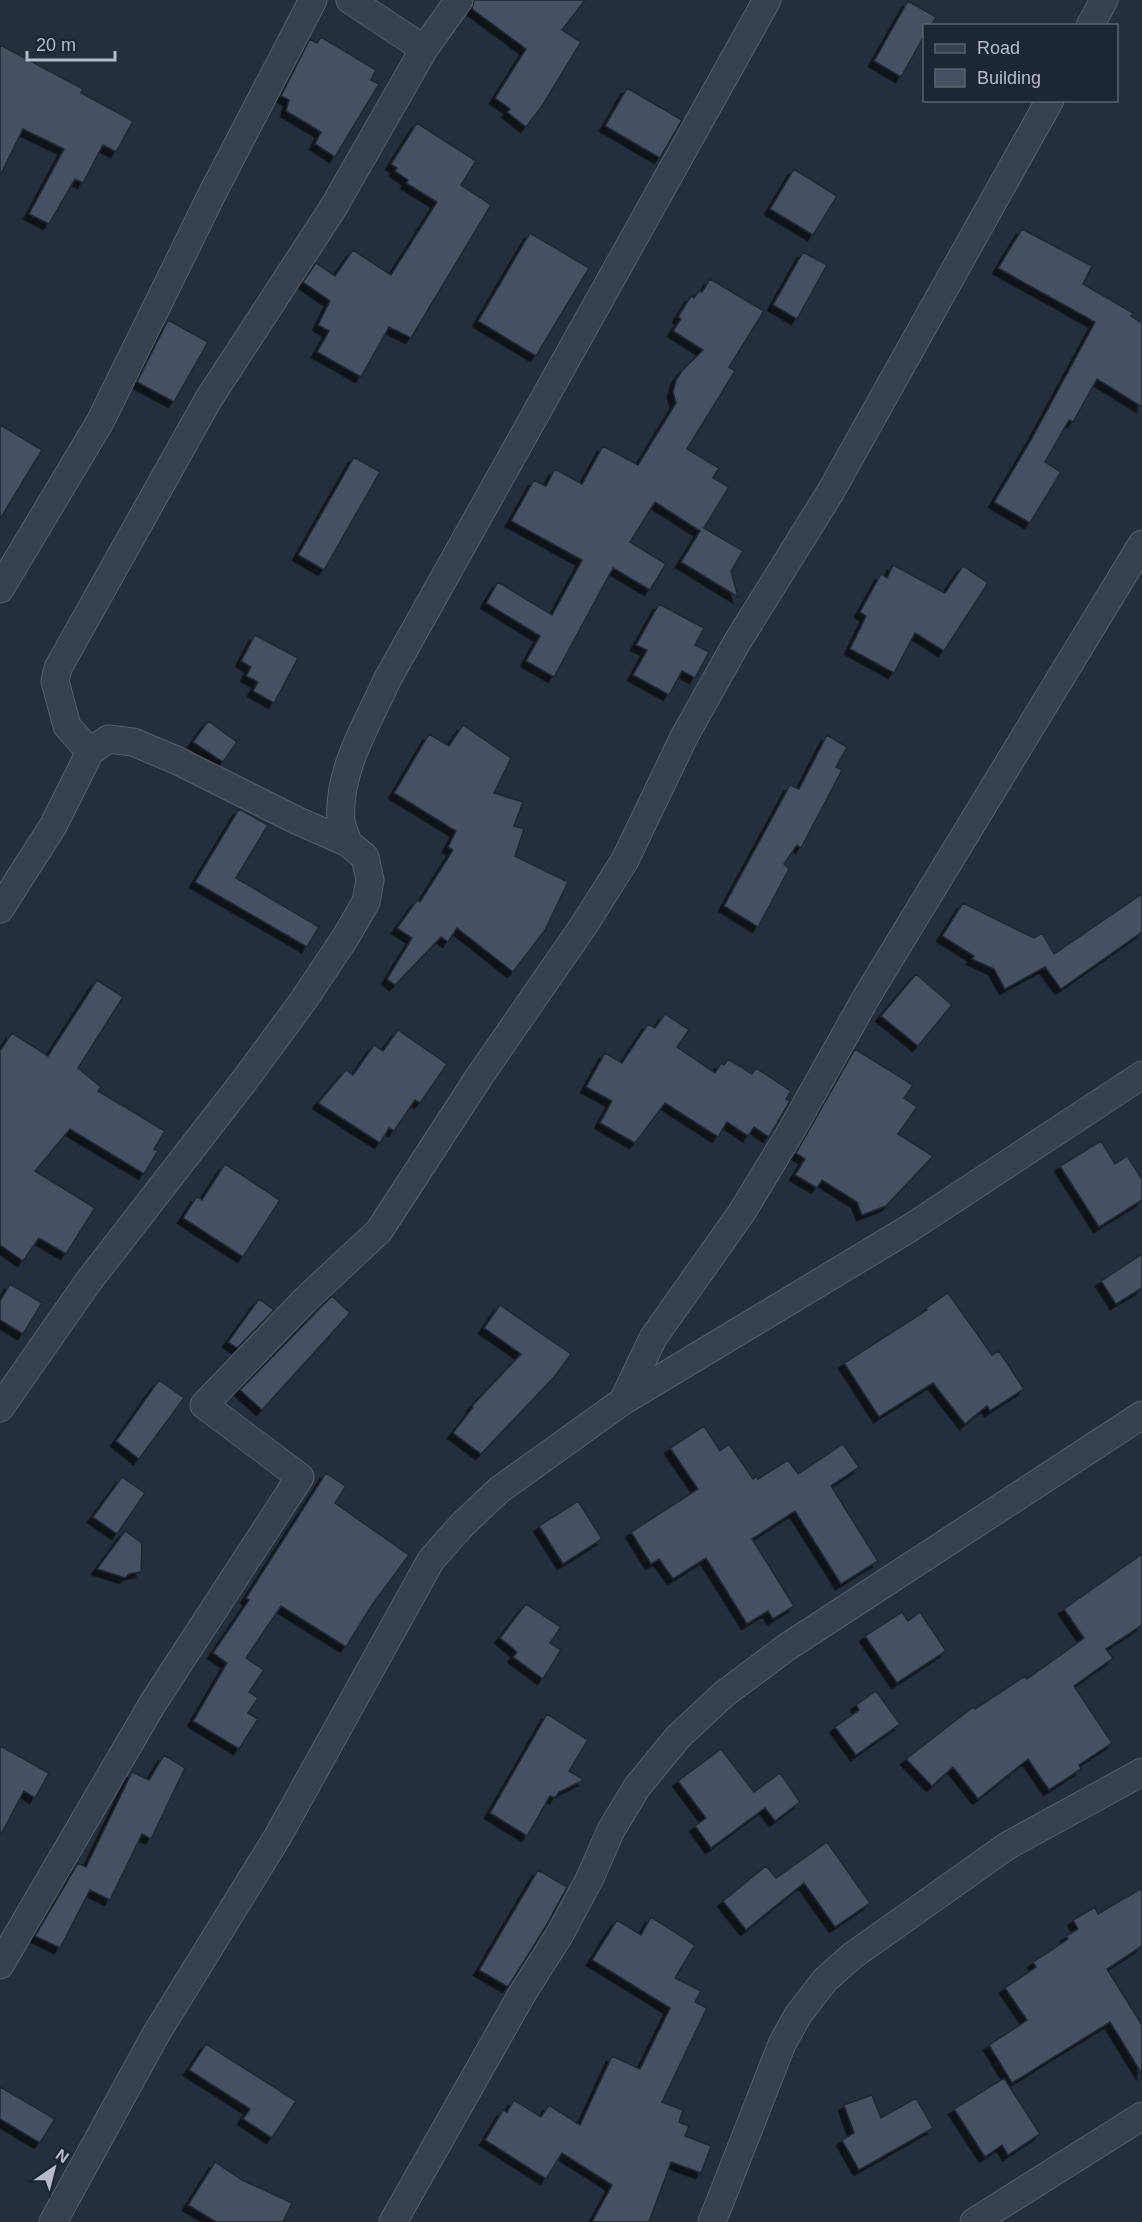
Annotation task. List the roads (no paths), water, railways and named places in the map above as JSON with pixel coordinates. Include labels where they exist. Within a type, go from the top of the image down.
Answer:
[{"type":"street","points":[[0,589],[100,422],[212,194],[313,0]]},
{"type":"street","points":[[351,0],[424,49]]},
{"type":"street","points":[[90,752],[67,726],[55,681],[58,668],[208,400],[333,208],[424,49],[459,0]]},
{"type":"street","points":[[348,843],[341,821],[343,788],[351,760],[387,680],[767,0]]},
{"type":"street","points":[[1091,24],[1104,0]]},
{"type":"street","points":[[0,1965],[153,1703],[300,1477],[204,1405],[306,1299],[379,1231],[479,1077],[584,925],[625,860],[684,737],[724,664],[831,491],[1049,102]]},
{"type":"street","points":[[622,1401],[653,1338],[742,1212],[790,1133],[867,996],[1142,544]]},
{"type":"street","points":[[0,909],[53,826],[90,752],[108,739],[133,742],[176,760],[296,820],[348,843],[365,857],[370,880],[366,902],[303,1001],[88,1282],[0,1408]]},
{"type":"street","points":[[53,2222],[156,2034],[278,1836],[431,1560],[462,1525],[499,1490],[622,1401],[910,1228],[1142,1075]]},
{"type":"street","points":[[393,2222],[522,1994],[560,1934],[590,1878],[611,1830],[637,1787],[678,1737],[724,1694],[787,1647],[1142,1415]]},
{"type":"street","points":[[712,2222],[782,2044],[798,2015],[825,1980],[852,1956],[1007,1846],[1142,1772]]},
{"type":"street","points":[[974,2222],[1142,2116]]}]
